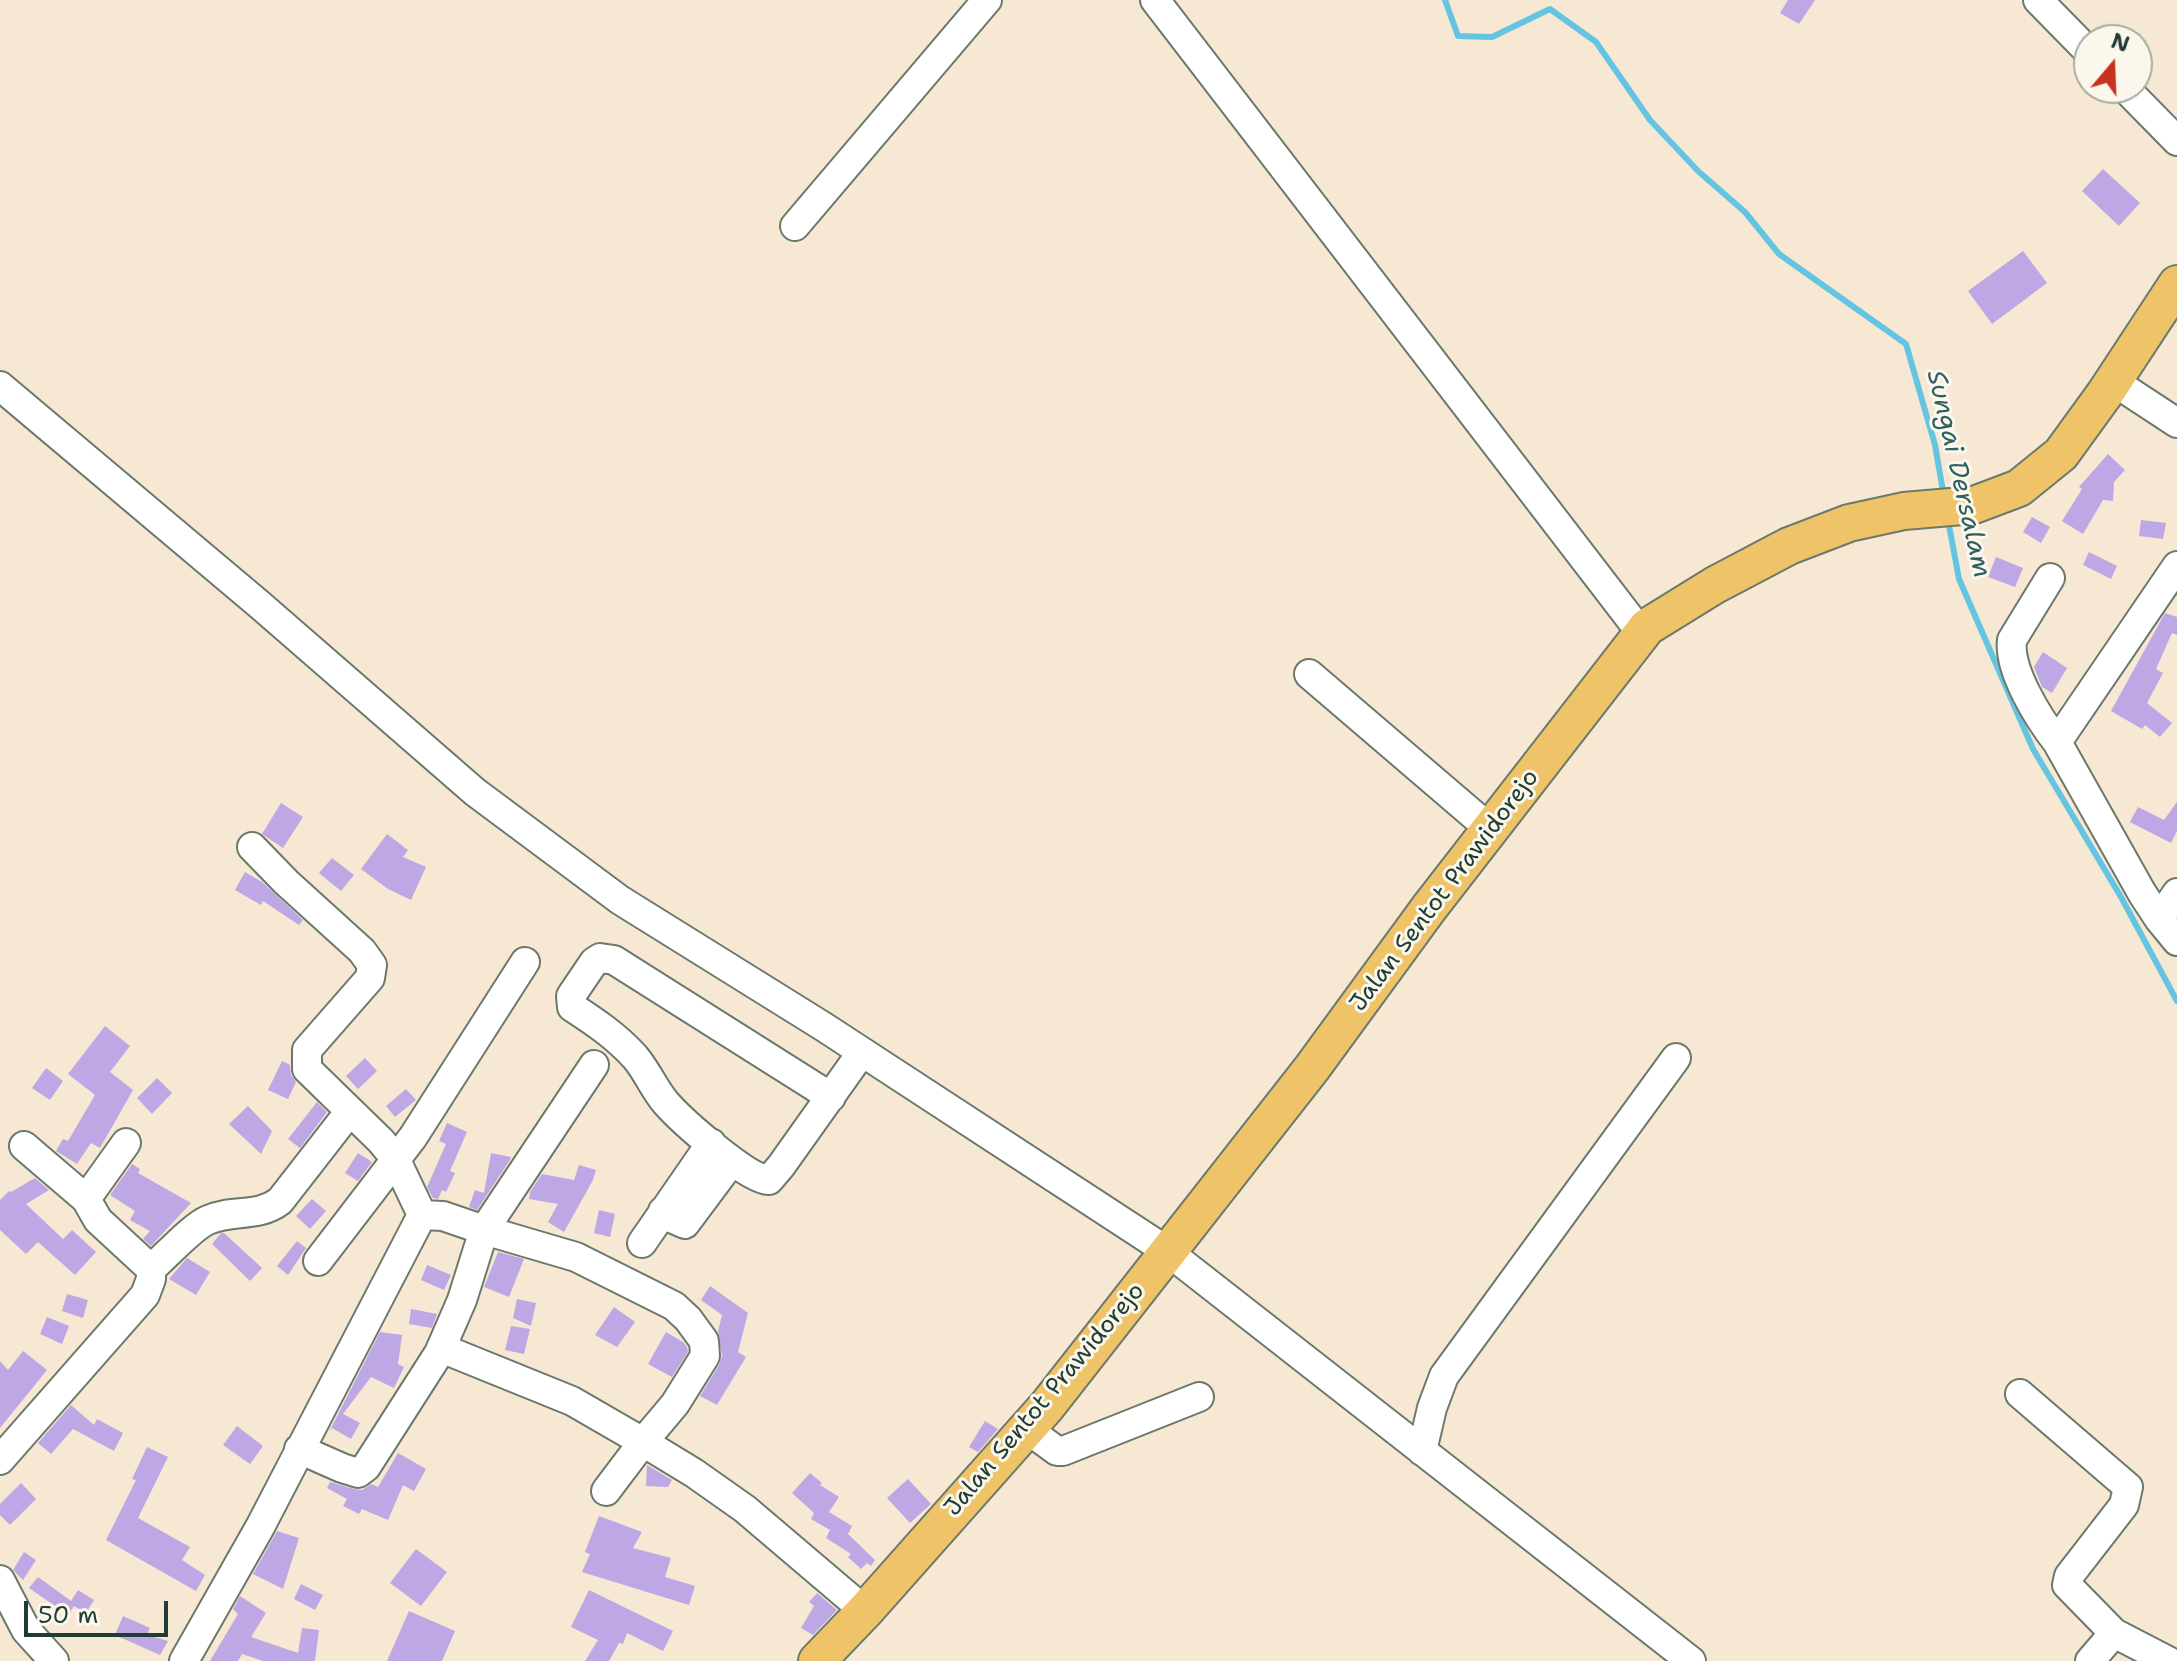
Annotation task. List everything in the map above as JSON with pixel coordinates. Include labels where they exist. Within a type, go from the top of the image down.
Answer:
[{"type":"main road","name":"Jalan Sentot Prawidorejo","points":[[817,1661],[1027,1429],[1312,1068],[1429,908],[1642,634],[1674,609],[1789,546],[1849,523],[1904,511],[1974,505],[2019,488],[2061,454],[2177,284]]},
{"type":"street","points":[[795,226],[987,0]]},
{"type":"street","points":[[1155,0],[1642,634]]},
{"type":"street","points":[[2038,0],[2073,36]]},
{"type":"street","points":[[2141,104],[2177,141]]},
{"type":"street","points":[[2113,381],[2177,423]]},
{"type":"street","points":[[0,386],[260,605],[475,792],[620,900],[862,1052],[1167,1251],[1691,1661]]},
{"type":"street","points":[[2057,742],[2177,566]]},
{"type":"street","points":[[2050,578],[2012,640],[2011,648],[2023,685],[2041,722],[2057,742],[2134,881],[2168,930]]},
{"type":"street","points":[[1309,674],[1490,829]]},
{"type":"street","points":[[252,847],[362,951],[372,965],[370,978],[305,1055],[307,1069],[395,1158],[422,1215]]},
{"type":"street","points":[[2168,930],[2177,893]]},
{"type":"street","points":[[831,1097],[614,960],[600,958],[571,996],[572,1007],[617,1039],[636,1059],[667,1103],[755,1177],[769,1180],[831,1097],[862,1052]]},
{"type":"street","points":[[318,1261],[413,1137],[525,962]]},
{"type":"street","points":[[1422,1451],[1432,1408],[1444,1376],[1676,1058]]},
{"type":"street","points":[[299,1449],[358,1473],[366,1467],[441,1348],[462,1300],[484,1230],[594,1065]]},
{"type":"street","points":[[151,1269],[207,1220],[232,1214],[257,1213],[280,1201],[350,1111]]},
{"type":"street","points":[[86,1199],[126,1143]]},
{"type":"street","points":[[0,1460],[145,1295],[151,1279],[151,1269],[98,1220],[86,1199],[24,1146]]},
{"type":"street","points":[[642,1243],[663,1211],[722,1152]]},
{"type":"street","points":[[422,1215],[443,1216],[576,1257],[674,1306],[704,1341],[705,1356],[675,1404],[606,1491]]},
{"type":"street","points":[[184,1661],[260,1527],[422,1215]]},
{"type":"street","points":[[441,1348],[572,1401],[694,1473],[745,1509],[865,1611]]},
{"type":"street","points":[[2020,1394],[2128,1487],[2124,1505],[2069,1576],[2067,1585],[2114,1633],[2168,1661]]},
{"type":"street","points":[[1027,1429],[1057,1451],[1063,1451],[1199,1397]]},
{"type":"street","points":[[0,1580],[26,1630],[54,1661]]},
{"type":"street","points":[[2090,1661],[2114,1633]]},
{"type":"building","points":[[1788,0],[1815,0],[1799,24],[1780,13]]},
{"type":"building","points":[[2103,169],[2140,203],[2119,226],[2082,191]]},
{"type":"building","points":[[2023,251],[2047,283],[1992,324],[1968,291]]},
{"type":"building","points":[[2108,454],[2125,470],[2114,482],[2113,501],[2103,500],[2083,534],[2062,521],[2082,489],[2079,487]]},
{"type":"building","points":[[2032,517],[2050,527],[2041,543],[2023,532]]},
{"type":"building","points":[[2141,520],[2166,523],[2163,539],[2139,536]]},
{"type":"building","points":[[2089,552],[2117,566],[2111,579],[2083,565]]},
{"type":"building","points":[[1996,557],[2023,568],[2015,587],[1988,577]]},
{"type":"building","points":[[2165,613],[2177,617],[2177,635],[2172,633],[2156,669],[2163,673],[2147,703],[2172,723],[2160,737],[2145,725],[2142,729],[2111,711]]},
{"type":"building","points":[[2043,652],[2067,668],[2052,693],[2042,687],[2034,667]]},
{"type":"building","points":[[2177,802],[2177,831],[2171,843],[2130,822],[2138,807],[2164,820]]},
{"type":"building","points":[[281,803],[303,817],[283,848],[262,834]]},
{"type":"building","points":[[387,834],[408,850],[403,857],[426,867],[411,900],[388,889],[361,869]]},
{"type":"building","points":[[332,858],[354,875],[341,891],[319,873]]},
{"type":"building","points":[[245,872],[262,882],[303,920],[299,925],[263,901],[261,905],[235,890]]},
{"type":"building","points":[[105,1026],[130,1046],[110,1072],[133,1090],[100,1148],[91,1143],[77,1164],[56,1151],[63,1139],[68,1141],[95,1095],[68,1074]]},
{"type":"building","points":[[365,1058],[377,1071],[358,1089],[346,1076]]},
{"type":"building","points":[[282,1061],[290,1065],[296,1082],[288,1099],[268,1090]]},
{"type":"building","points":[[46,1068],[63,1081],[50,1100],[32,1088]]},
{"type":"building","points":[[157,1078],[172,1093],[152,1114],[137,1098]]},
{"type":"building","points":[[406,1089],[416,1100],[395,1117],[386,1106]]},
{"type":"building","points":[[317,1102],[327,1112],[300,1148],[288,1139]]},
{"type":"building","points":[[248,1106],[272,1131],[261,1154],[229,1124]]},
{"type":"building","points":[[447,1123],[467,1132],[450,1171],[455,1173],[446,1192],[442,1190],[438,1199],[433,1198],[427,1187],[446,1144],[439,1141]]},
{"type":"building","points":[[358,1153],[372,1162],[358,1181],[345,1173]]},
{"type":"building","points":[[491,1153],[511,1157],[477,1210],[469,1207],[475,1190],[484,1193]]},
{"type":"building","points":[[132,1164],[140,1169],[138,1173],[191,1203],[151,1246],[143,1239],[150,1231],[130,1220],[135,1211],[110,1195]]},
{"type":"building","points":[[579,1165],[596,1170],[564,1232],[548,1222],[558,1204],[529,1199],[530,1192],[542,1174],[574,1180]]},
{"type":"building","points":[[35,1178],[49,1190],[26,1204],[63,1239],[72,1230],[96,1252],[75,1275],[38,1242],[26,1254],[0,1230],[0,1200],[9,1191]]},
{"type":"building","points":[[312,1199],[326,1211],[310,1229],[296,1216]]},
{"type":"building","points":[[599,1210],[615,1214],[610,1237],[594,1233]]},
{"type":"building","points":[[221,1233],[262,1268],[250,1281],[212,1244]]},
{"type":"building","points":[[297,1241],[306,1248],[288,1275],[277,1266]]},
{"type":"building","points":[[498,1252],[524,1259],[509,1297],[484,1287]]},
{"type":"building","points":[[187,1258],[210,1272],[196,1295],[169,1279]]},
{"type":"building","points":[[427,1265],[451,1275],[444,1290],[421,1280]]},
{"type":"building","points":[[710,1286],[748,1313],[738,1352],[746,1357],[717,1405],[700,1396],[722,1356],[718,1331],[722,1315],[701,1300]]},
{"type":"building","points":[[67,1294],[88,1300],[83,1318],[62,1311]]},
{"type":"building","points":[[517,1299],[536,1303],[531,1326],[513,1318]]},
{"type":"building","points":[[614,1307],[635,1322],[617,1347],[595,1335]]},
{"type":"building","points":[[411,1309],[437,1314],[432,1328],[409,1324]]},
{"type":"building","points":[[47,1317],[69,1326],[62,1344],[40,1334]]},
{"type":"building","points":[[511,1326],[530,1329],[524,1354],[505,1350]]},
{"type":"building","points":[[380,1332],[402,1335],[398,1364],[404,1367],[394,1388],[371,1377],[343,1414],[360,1423],[351,1439],[332,1428],[329,1432]]},
{"type":"building","points":[[666,1332],[683,1342],[688,1352],[672,1377],[648,1364]]},
{"type":"building","points":[[23,1351],[47,1370],[0,1428],[0,1361],[8,1370]]},
{"type":"building","points":[[71,1405],[94,1425],[97,1419],[123,1433],[114,1451],[73,1429],[51,1454],[38,1443]]},
{"type":"building","points":[[985,1421],[998,1429],[978,1452],[969,1447]]},
{"type":"building","points":[[237,1426],[263,1446],[250,1464],[223,1445]]},
{"type":"building","points":[[147,1447],[168,1457],[138,1518],[190,1547],[182,1560],[205,1575],[196,1591],[106,1540],[136,1480],[132,1479]]},
{"type":"building","points":[[398,1453],[426,1469],[414,1491],[403,1485],[388,1520],[362,1509],[359,1514],[343,1506],[347,1499],[327,1488],[330,1482],[362,1490],[371,1484],[378,1487]]},
{"type":"building","points":[[647,1465],[672,1480],[668,1487],[646,1486]]},
{"type":"building","points":[[810,1473],[822,1483],[820,1485],[839,1497],[829,1512],[852,1526],[848,1534],[875,1560],[871,1566],[867,1563],[861,1569],[848,1557],[851,1554],[826,1538],[830,1530],[811,1519],[814,1513],[792,1493]]},
{"type":"building","points":[[908,1479],[931,1504],[910,1523],[887,1498]]},
{"type":"building","points":[[21,1483],[36,1499],[10,1525],[0,1515],[0,1504]]},
{"type":"building","points":[[599,1516],[642,1532],[633,1548],[671,1558],[665,1577],[695,1586],[689,1605],[582,1572],[590,1554],[585,1552]]},
{"type":"building","points":[[277,1531],[299,1538],[283,1589],[253,1574]]},
{"type":"building","points":[[416,1549],[447,1572],[421,1606],[390,1583]]},
{"type":"building","points":[[24,1552],[36,1560],[23,1580],[13,1570]]},
{"type":"building","points":[[38,1577],[71,1601],[78,1590],[94,1600],[86,1613],[74,1606],[68,1615],[29,1588]]},
{"type":"building","points":[[301,1584],[323,1595],[315,1610],[294,1599]]},
{"type":"building","points":[[589,1590],[673,1631],[663,1651],[627,1633],[623,1644],[619,1643],[609,1661],[585,1661],[598,1640],[571,1627]]},
{"type":"building","points":[[817,1593],[837,1610],[813,1635],[801,1628],[814,1606],[809,1602]]},
{"type":"building","points":[[240,1596],[266,1613],[251,1637],[298,1653],[302,1628],[319,1630],[315,1661],[263,1661],[242,1654],[238,1661],[210,1661],[238,1614],[233,1609]]},
{"type":"building","points":[[409,1611],[455,1631],[442,1661],[387,1661]]},
{"type":"building","points":[[123,1616],[150,1628],[147,1635],[168,1641],[160,1655],[115,1635]]},
{"type":"waterway","name":"Sungai Dersalam","points":[[1445,0],[1458,36],[1492,37],[1550,9],[1596,42],[1650,120],[1698,171],[1745,212],[1779,254],[1906,344],[1935,445],[1944,497]]},
{"type":"waterway","name":"Sungai Dersalam","points":[[1948,520],[1959,579],[2033,749],[2121,897],[2177,1001]]}]
